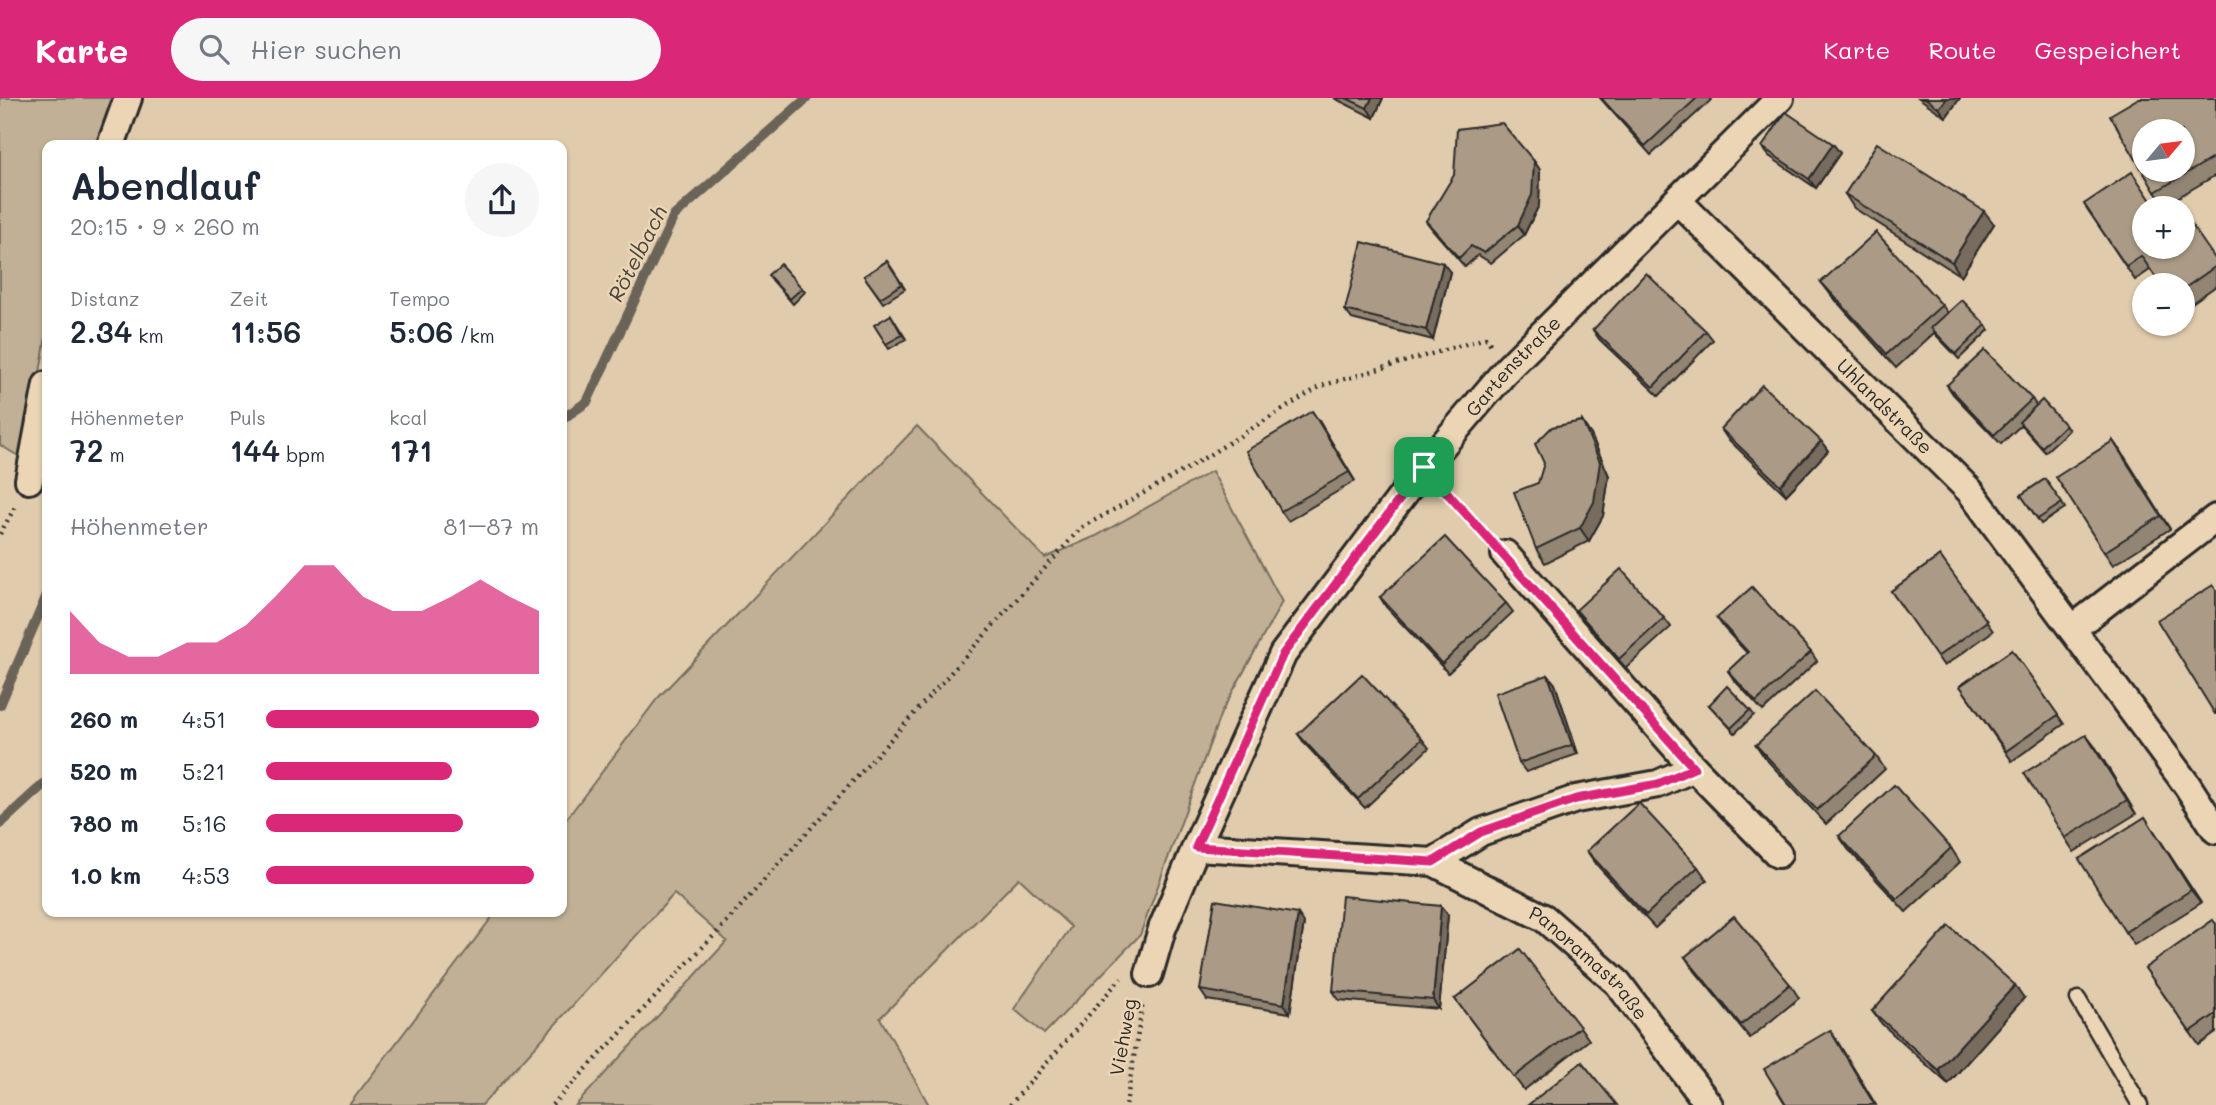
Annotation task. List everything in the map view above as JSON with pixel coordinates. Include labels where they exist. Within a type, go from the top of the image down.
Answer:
[{"type":"street","points":[[113,140],[128,98]]},
{"type":"street","name":"Gartenstraße","points":[[1138,972],[1162,929],[1283,654],[1424,467],[1509,367],[1679,202],[1780,98]]},
{"type":"street","name":"Uhlandstraße","points":[[1679,202],[1970,491],[2187,785],[2216,830]]},
{"type":"street","points":[[29,480],[42,411]]},
{"type":"street","points":[[2072,629],[2216,518]]},
{"type":"street","points":[[1505,554],[1694,768],[1778,854]]},
{"type":"street","points":[[1433,862],[1481,832],[1576,799],[1658,784],[1694,768]]},
{"type":"street","name":"Panoramastraße","points":[[1196,847],[1433,862],[1544,918],[1618,983],[1709,1105]]},
{"type":"lane","points":[[2078,999],[2140,1105]]},
{"type":"path","points":[[552,1105],[720,928],[1081,527],[1183,471],[1321,386],[1486,338],[1509,367]]},
{"type":"path","points":[[1424,467],[1505,554]]},
{"type":"path","points":[[1010,1105],[1138,972]]},
{"type":"path","name":"Viehweg","points":[[1126,1105],[1138,972]]},
{"type":"shaded area","points":[[0,98],[115,98],[102,140],[42,140],[42,360],[25,460],[0,445]]},
{"type":"shaded area","points":[[917,426],[1045,558],[1096,536],[1212,471],[1282,602],[1221,713],[1140,935],[1044,1034],[1014,1009],[1071,927],[1019,878],[880,1018],[929,1105],[576,1105],[727,941],[674,894],[482,1105],[349,1105],[492,917],[567,917],[567,818],[657,699]]},
{"type":"building","points":[[1346,98],[1372,98],[1367,108]]},
{"type":"building","points":[[1601,98],[1697,98],[1645,146]]},
{"type":"building","points":[[1925,98],[1947,98],[1939,108]]},
{"type":"building","points":[[2139,98],[2216,98],[2216,156],[2195,168],[2195,119],[2132,119],[2132,153],[2110,115]]},
{"type":"building","points":[[1786,112],[1833,144],[1809,179],[1762,147]]},
{"type":"building","points":[[1502,123],[1534,161],[1532,195],[1518,225],[1484,253],[1471,246],[1459,258],[1426,221],[1454,175],[1457,129]]},
{"type":"building","points":[[1877,143],[1984,211],[1952,262],[1845,194]]},
{"type":"building","points":[[2132,172],[2132,182],[2139,182],[2148,196],[2132,196],[2132,259],[2136,259],[2126,266],[2084,204]]},
{"type":"building","points":[[2149,182],[2172,182],[2155,192]]},
{"type":"building","points":[[2195,230],[2216,260],[2216,266],[2195,281],[2195,273],[2153,273],[2143,259],[2195,259]]},
{"type":"building","points":[[1876,232],[1942,305],[1887,354],[1821,282]]},
{"type":"building","points":[[1362,242],[1443,263],[1426,330],[1345,310]]},
{"type":"building","points":[[887,261],[902,284],[880,298],[864,276]]},
{"type":"building","points":[[780,264],[802,288],[790,299],[768,275]]},
{"type":"building","points":[[1646,273],[1706,331],[1653,387],[1593,330]]},
{"type":"building","points":[[1962,300],[1986,325],[1956,354],[1931,328]]},
{"type":"building","points":[[891,315],[902,335],[886,344],[874,325]]},
{"type":"building","points":[[1985,350],[2032,399],[1994,435],[1947,385]]},
{"type":"building","points":[[1762,385],[1821,441],[1780,485],[1721,429]]},
{"type":"building","points":[[2042,400],[2065,425],[2042,447],[2019,422]]},
{"type":"building","points":[[1312,411],[1349,472],[1281,511],[1246,451]]},
{"type":"building","points":[[1582,421],[1600,462],[1594,502],[1580,528],[1536,549],[1514,492],[1538,483],[1544,463],[1535,444],[1552,427]]},
{"type":"building","points":[[2113,441],[2161,516],[2104,552],[2056,477]]},
{"type":"building","points":[[2045,479],[2062,503],[2038,519],[2021,495]]},
{"type":"building","points":[[1445,537],[1506,603],[1442,664],[1380,597]]},
{"type":"building","points":[[1940,556],[1987,621],[1937,657],[1891,591]]},
{"type":"building","points":[[1621,569],[1664,618],[1619,659],[1576,610]]},
{"type":"building","points":[[2213,585],[2216,589],[2216,714],[2157,620]]},
{"type":"building","points":[[1752,587],[1811,652],[1756,702],[1728,671],[1748,652],[1717,618]]},
{"type":"building","points":[[2012,650],[2058,715],[2006,751],[1960,686]]},
{"type":"building","points":[[1362,674],[1422,739],[1358,799],[1298,734]]},
{"type":"building","points":[[1548,675],[1572,745],[1519,763],[1495,693]]},
{"type":"building","points":[[1727,686],[1750,710],[1731,728],[1709,705]]},
{"type":"building","points":[[1815,691],[1876,756],[1817,810],[1756,745]]},
{"type":"building","points":[[2086,735],[2127,800],[2065,838],[2024,773]]},
{"type":"building","points":[[1894,785],[1951,848],[1897,899],[1839,836]]},
{"type":"building","points":[[1639,803],[1698,867],[1646,915],[1587,851]]},
{"type":"building","points":[[2145,817],[2191,890],[2125,932],[2079,859]]},
{"type":"building","points":[[1342,896],[1441,906],[1433,1000],[1333,991]]},
{"type":"building","points":[[1215,900],[1298,914],[1284,1004],[1200,990]]},
{"type":"building","points":[[1734,916],[1790,984],[1741,1025],[1685,957]]},
{"type":"building","points":[[2213,920],[2216,924],[2216,1014],[2190,1032],[2145,968]]},
{"type":"building","points":[[1949,926],[2015,985],[1938,1070],[1872,1011]]},
{"type":"building","points":[[1520,949],[1580,1027],[1514,1077],[1455,999]]},
{"type":"building","points":[[1830,1030],[1874,1104],[1786,1105],[1764,1069]]},
{"type":"building","points":[[1582,1062],[1617,1105],[1528,1105]]},
{"type":"waterway","name":"Rötelbach","points":[[567,416],[587,402],[674,216],[807,98]]},
{"type":"waterway","points":[[0,705],[42,607]]},
{"type":"waterway","name":"Rötelbach","points":[[0,824],[42,786]]},
{"type":"route","points":[[1424,467],[1505,554],[1694,768],[1658,784],[1576,799],[1481,832],[1433,862],[1196,847],[1283,654],[1424,467]]}]
